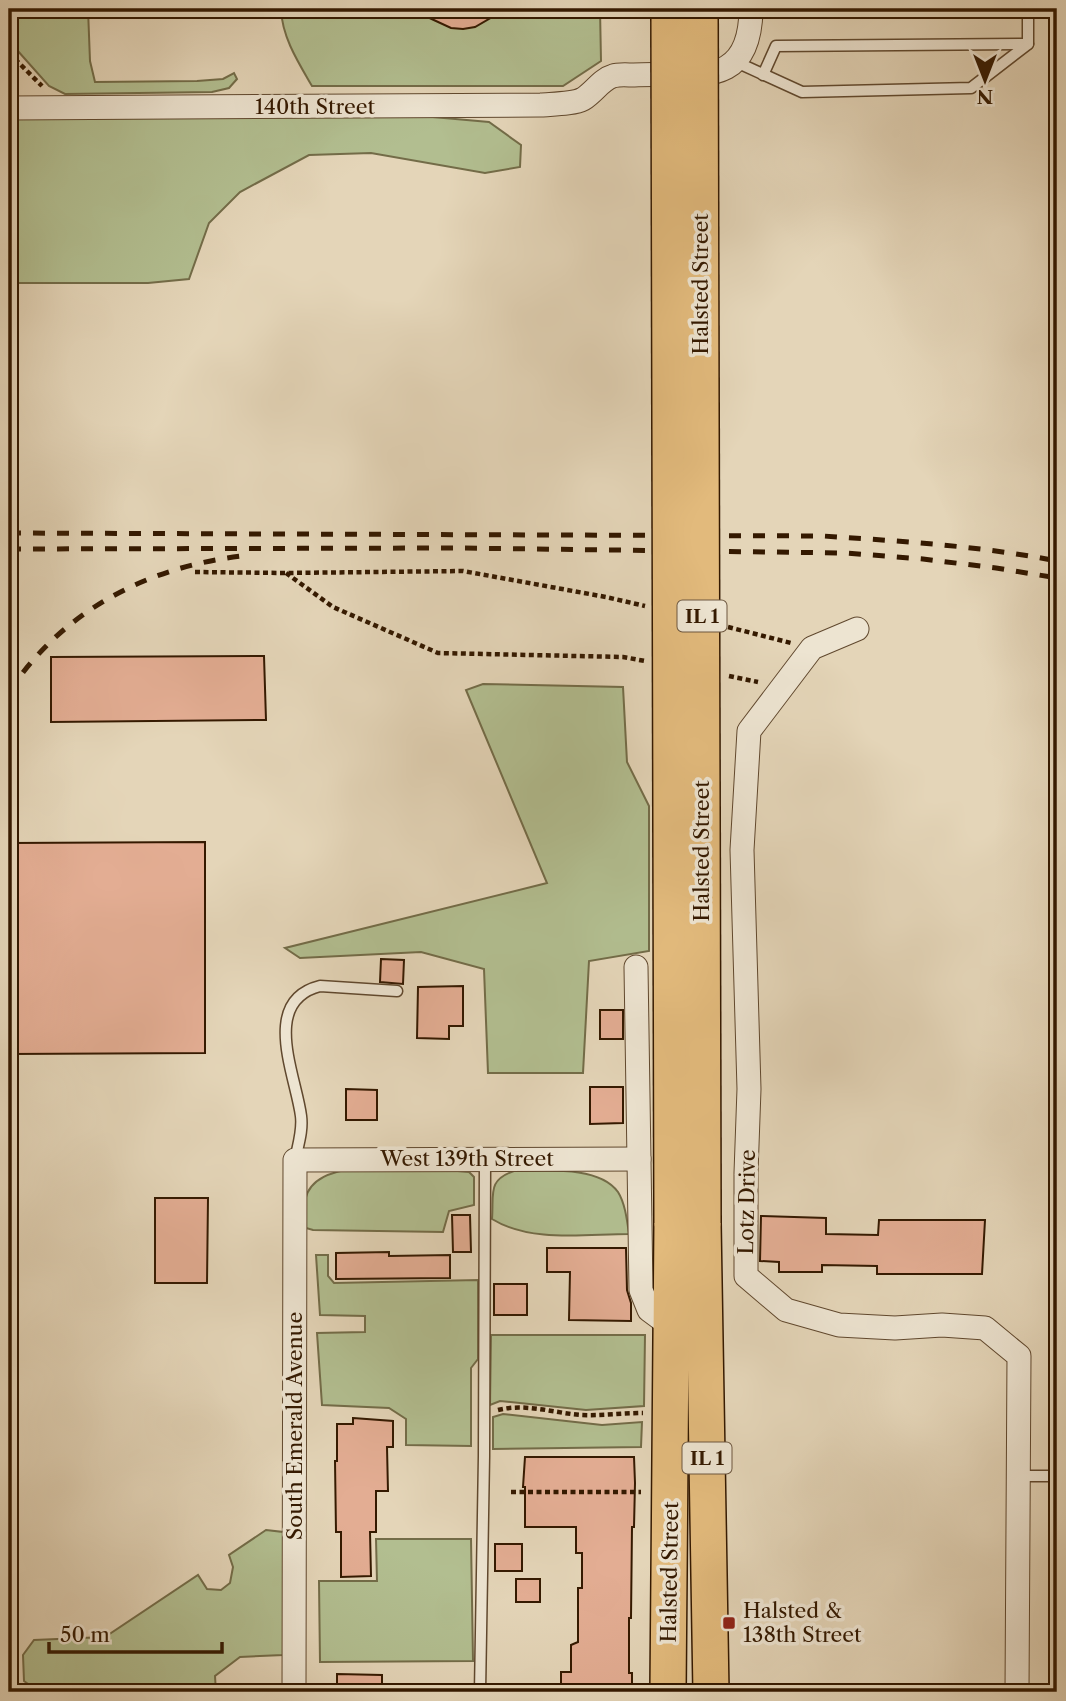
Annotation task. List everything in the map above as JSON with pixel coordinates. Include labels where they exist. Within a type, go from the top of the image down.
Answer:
[{"type":"main road","name":"Halsted Street","points":[[669,9],[688,1223],[711,1692]]},
{"type":"main road","name":"Halsted Street","points":[[668,1692],[672,1326],[688,1223],[700,9]]},
{"type":"street","points":[[734,61],[747,45],[751,9]]},
{"type":"street","name":"140th Street","points":[[9,108],[541,105],[581,100],[611,76],[699,75],[721,71],[734,61]]},
{"type":"street","points":[[812,648],[857,629]]},
{"type":"street","name":"Lotz Drive","points":[[812,648],[748,731],[743,850],[749,1089],[746,1276],[786,1310],[839,1325],[895,1328],[942,1325],[985,1328],[1019,1356],[1017,1692]]},
{"type":"street","points":[[636,967],[641,1290],[649,1310],[672,1326]]},
{"type":"street","name":"West 139th Street","points":[[295,1160],[639,1158]]},
{"type":"street","name":"South Emerald Avenue","points":[[294,1692],[295,1160]]},
{"type":"lane","points":[[1028,9],[1028,44]]},
{"type":"lane","points":[[734,61],[802,92],[971,88],[1028,44]]},
{"type":"lane","points":[[763,75],[776,46],[1028,44]]},
{"type":"lane","points":[[295,1160],[302,1117],[286,1045],[286,1025],[296,998],[309,988],[320,986],[397,990]]},
{"type":"lane","points":[[480,1692],[485,1159]]},
{"type":"lane","points":[[1018,1476],[1057,1476]]},
{"type":"path","points":[[9,53],[65,108]]},
{"type":"path","points":[[195,572],[463,571],[645,606]]},
{"type":"path","points":[[285,573],[332,607],[438,653],[623,656],[650,662]]},
{"type":"path","points":[[722,626],[812,648]]},
{"type":"path","points":[[716,674],[783,687]]},
{"type":"path","points":[[484,1415],[509,1407],[582,1415],[671,1412]]},
{"type":"path","points":[[511,1492],[646,1492]]},
{"type":"green space","points":[[9,9],[88,9],[90,61],[95,82],[197,81],[223,79],[234,73],[237,79],[229,88],[212,92],[65,94],[49,86],[9,41]]},
{"type":"green space","points":[[281,9],[600,9],[601,61],[563,86],[312,86],[288,39]]},
{"type":"green space","points":[[399,114],[489,122],[521,145],[520,167],[485,173],[371,153],[309,155],[240,192],[209,223],[189,279],[148,283],[9,283],[9,118]]},
{"type":"green space","points":[[483,684],[623,687],[627,762],[649,806],[649,951],[589,961],[583,1073],[488,1073],[484,969],[421,952],[300,958],[285,948],[547,883],[466,690]]},
{"type":"green space","points":[[353,1168],[424,1168],[469,1172],[474,1177],[474,1205],[449,1211],[443,1232],[306,1228],[304,1203],[312,1186],[324,1177]]},
{"type":"green space","points":[[514,1171],[570,1171],[598,1177],[609,1183],[622,1201],[629,1234],[559,1236],[507,1227],[492,1219],[496,1184],[499,1179]]},
{"type":"green space","points":[[316,1255],[328,1255],[328,1276],[334,1283],[478,1280],[478,1359],[471,1368],[471,1446],[406,1445],[406,1419],[389,1408],[322,1405],[317,1333],[365,1332],[365,1316],[320,1315]]},
{"type":"green space","points":[[491,1335],[645,1335],[644,1406],[586,1410],[500,1401],[490,1405]]},
{"type":"green space","points":[[503,1414],[602,1425],[642,1422],[641,1447],[493,1449],[493,1417]]},
{"type":"green space","points":[[266,1530],[283,1532],[283,1655],[240,1657],[215,1676],[216,1692],[43,1692],[24,1681],[23,1655],[34,1640],[105,1637],[198,1575],[207,1589],[221,1590],[230,1583],[233,1567],[229,1555]]},
{"type":"green space","points":[[376,1539],[471,1539],[473,1661],[320,1662],[319,1581],[377,1581]]},
{"type":"building","points":[[410,9],[506,9],[475,27],[463,29],[451,28]]},
{"type":"building","points":[[264,656],[266,720],[51,722],[51,657]]},
{"type":"building","points":[[205,842],[205,1053],[9,1054],[9,843]]},
{"type":"building","points":[[381,959],[404,960],[403,984],[380,982]]},
{"type":"building","points":[[463,986],[463,1026],[449,1026],[449,1039],[417,1038],[418,987]]},
{"type":"building","points":[[600,1010],[623,1010],[623,1039],[600,1039]]},
{"type":"building","points":[[590,1087],[623,1087],[623,1123],[590,1124]]},
{"type":"building","points":[[346,1089],[377,1090],[377,1120],[346,1120]]},
{"type":"building","points":[[155,1198],[208,1198],[207,1283],[155,1283]]},
{"type":"building","points":[[452,1215],[470,1215],[471,1252],[453,1252]]},
{"type":"building","points":[[761,1216],[826,1218],[826,1234],[878,1235],[879,1220],[985,1220],[982,1274],[877,1274],[877,1266],[822,1265],[822,1272],[779,1272],[779,1262],[760,1261]]},
{"type":"building","points":[[547,1248],[626,1248],[631,1321],[569,1320],[570,1272],[547,1272]]},
{"type":"building","points":[[389,1252],[389,1256],[450,1255],[450,1278],[336,1279],[336,1253]]},
{"type":"building","points":[[494,1284],[527,1284],[527,1315],[494,1315]]},
{"type":"building","points":[[353,1418],[393,1421],[393,1447],[387,1447],[388,1491],[376,1491],[376,1532],[370,1532],[371,1576],[341,1577],[341,1532],[336,1532],[337,1424],[353,1424]]},
{"type":"building","points":[[525,1457],[634,1457],[634,1527],[629,1618],[629,1673],[632,1673],[632,1692],[561,1692],[561,1672],[571,1672],[571,1645],[578,1642],[578,1588],[582,1588],[582,1553],[576,1553],[576,1527],[525,1527]]},
{"type":"building","points":[[495,1544],[522,1544],[522,1571],[495,1571]]},
{"type":"building","points":[[516,1579],[540,1579],[540,1602],[516,1602]]},
{"type":"building","points":[[337,1674],[382,1675],[382,1692],[337,1692]]},
{"type":"railway","points":[[9,533],[823,536],[970,548],[1057,561]]},
{"type":"railway","points":[[9,549],[459,548],[846,553],[923,559],[1057,578]]},
{"type":"railway","points":[[9,692],[30,663],[54,638],[81,616],[110,598],[173,570],[242,556]]},
{"type":"railway","points":[[9,1620],[9,1627]]},
{"type":"place","name":"Halsted & 138th Street","points":[[729,1623]]}]
